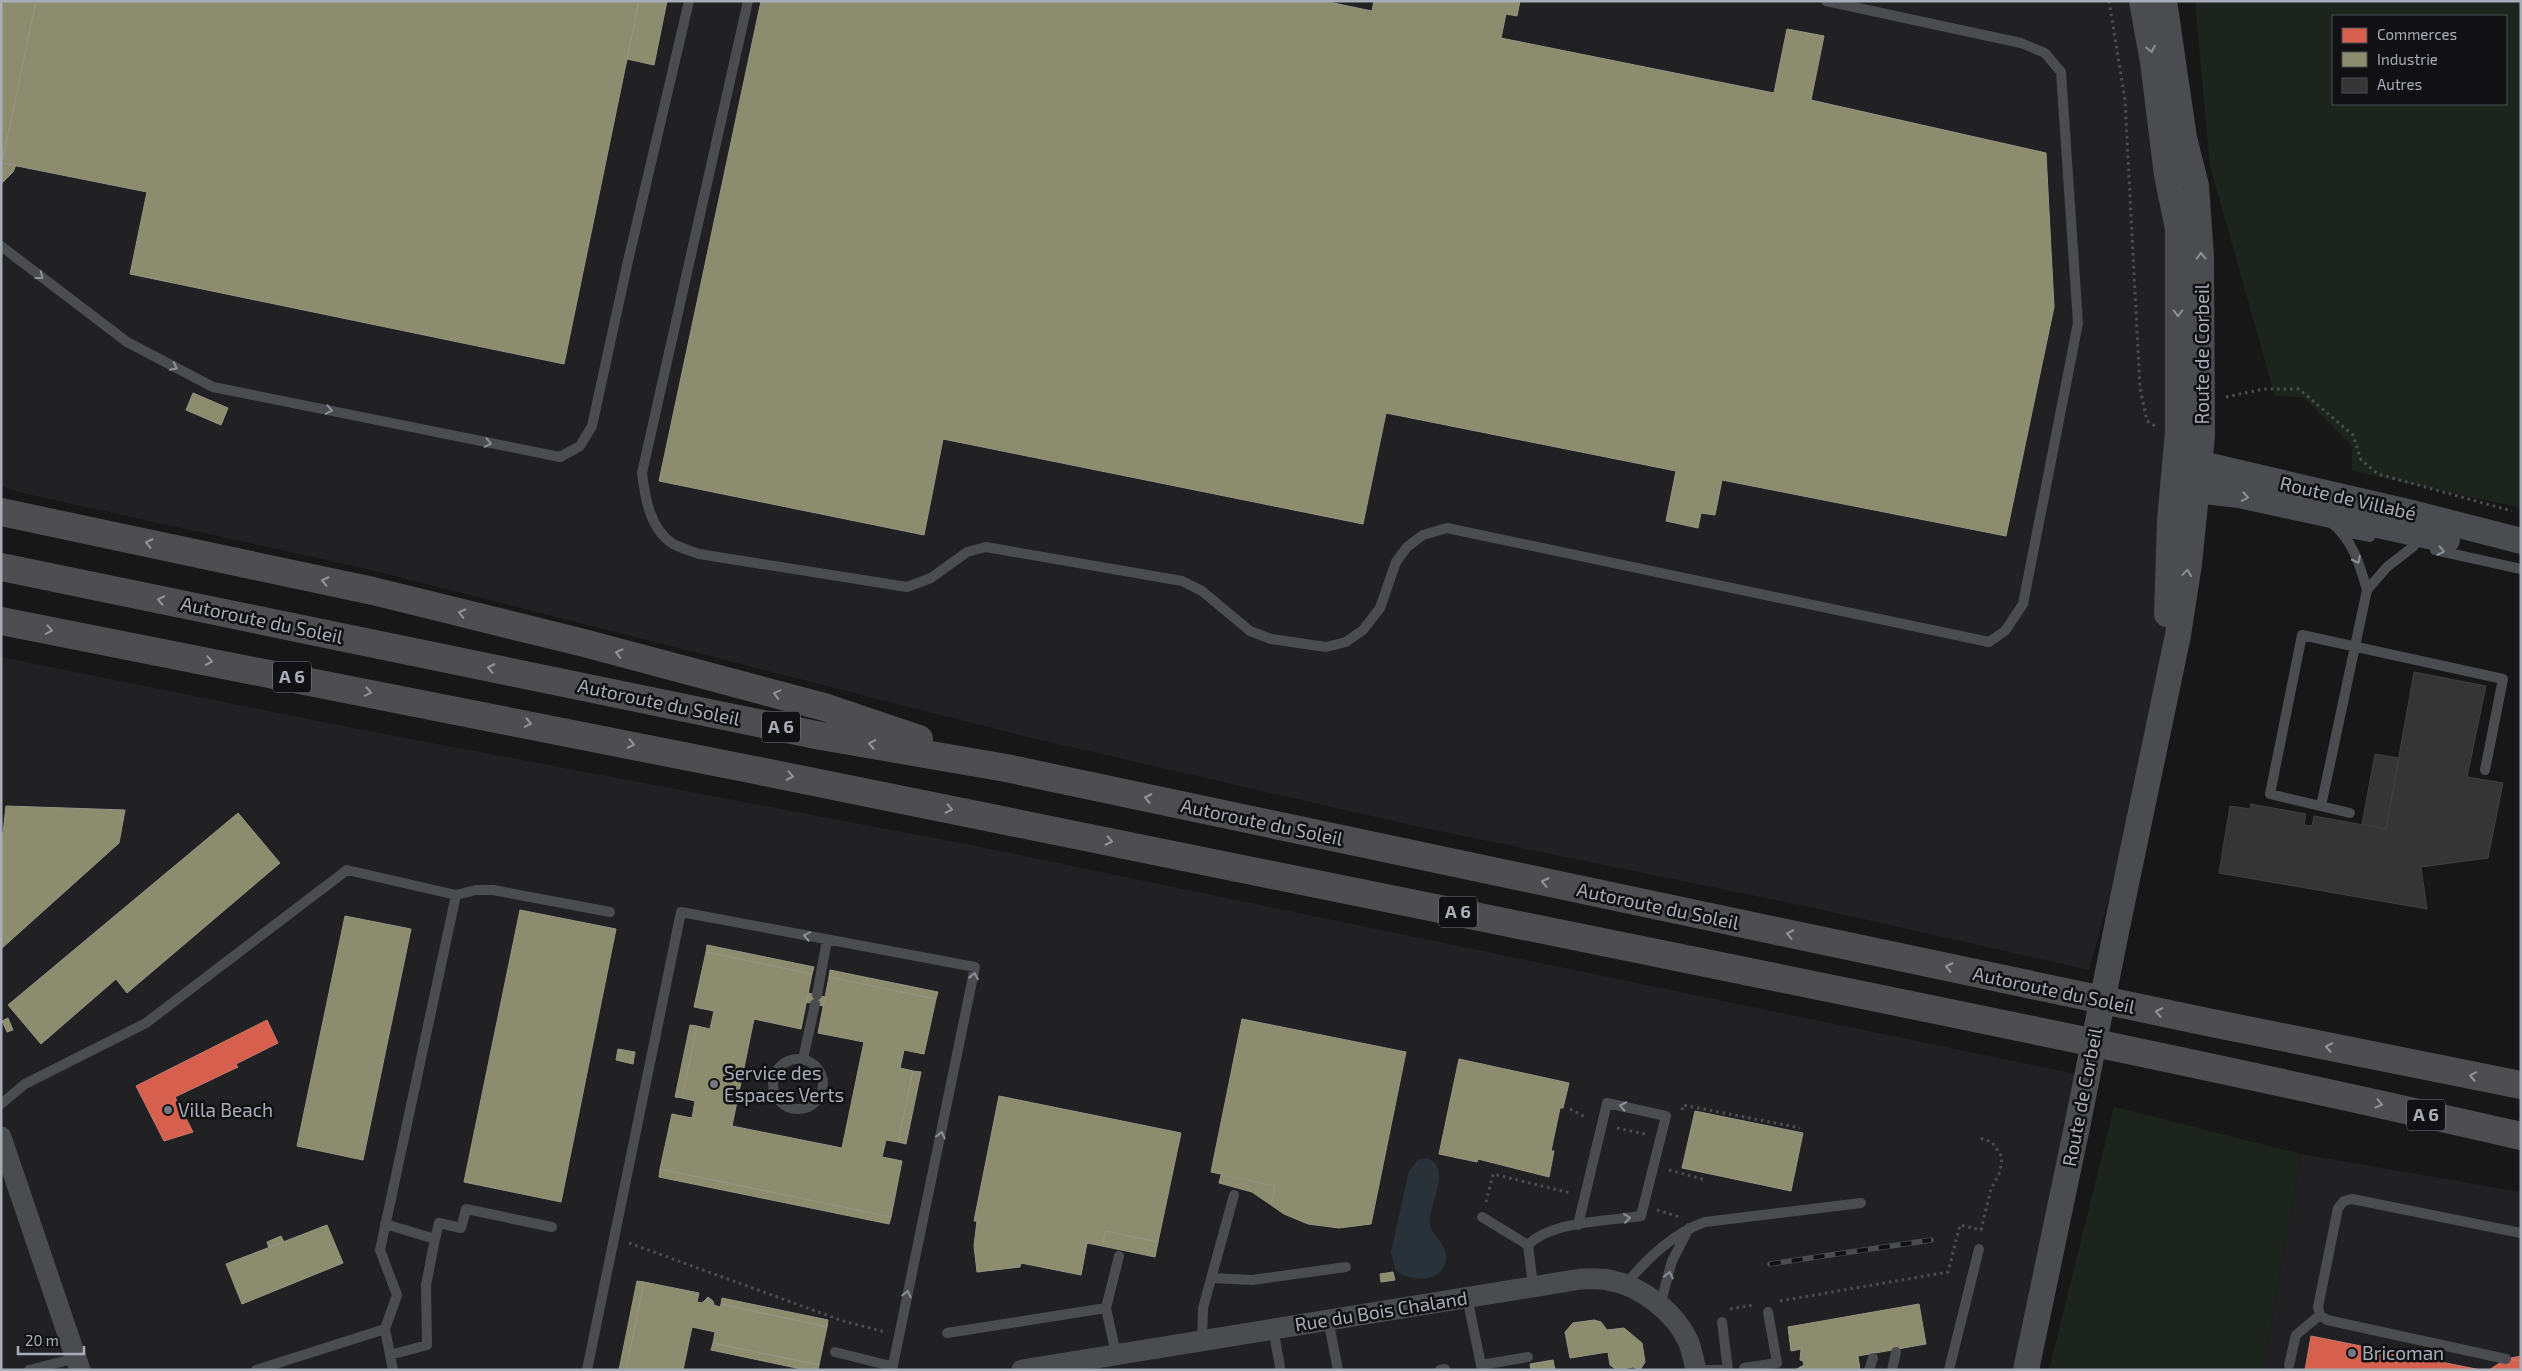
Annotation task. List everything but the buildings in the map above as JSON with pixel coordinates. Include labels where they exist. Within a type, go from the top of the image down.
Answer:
[{"type":"highway","points":[[4,512],[373,591],[584,643],[824,707],[1006,768]]},
{"type":"highway","name":"Autoroute du Soleil","points":[[1,567],[811,734],[1006,768],[2207,1022],[2521,1085]]},
{"type":"highway","name":"A 6","points":[[1,621],[593,736],[1910,1005],[2332,1093],[2521,1136]]},
{"type":"street","name":"Route de Corbeil","points":[[2026,1370],[2163,707],[2185,489],[2187,461],[2178,432],[2178,229],[2167,175],[2153,62],[2142,1]]},
{"type":"street","name":"Route de Corbeil","points":[[2164,1],[2184,138],[2196,186],[2201,256],[2202,435],[2187,461]]},
{"type":"street","name":"Route de Villabé","points":[[2187,461],[2521,541]]},
{"type":"street","name":"Route de Villabé","points":[[2185,489],[2239,495],[2521,556]]},
{"type":"street","points":[[1,1136],[78,1364]]},
{"type":"street","name":"Rue du Bois Chaland","points":[[1022,1370],[1581,1278],[1608,1280],[1625,1285],[1660,1305],[1676,1322],[1689,1343],[1696,1370]]},
{"type":"lane","points":[[1,246],[127,342],[213,387],[560,457],[580,446],[592,426],[628,261],[689,1]]},
{"type":"lane","points":[[748,1],[642,473],[646,504],[656,524],[673,543],[699,554],[908,587],[931,578],[966,552],[986,547],[1182,581],[1209,596],[1250,631],[1271,639],[1326,647],[1346,642],[1363,630],[1380,608],[1396,562],[1407,547],[1423,535],[1446,528],[1988,642],[2005,631],[2023,604],[2078,323],[2061,72],[2045,53],[2021,44],[1826,1]]},
{"type":"lane","points":[[2315,511],[2341,531],[2360,565],[2367,590],[2320,806]]},
{"type":"lane","points":[[2341,531],[2378,538]]},
{"type":"lane","points":[[2396,542],[2521,569]]},
{"type":"lane","points":[[2367,590],[2386,567],[2414,546]]},
{"type":"lane","points":[[2350,814],[2270,794],[2302,635],[2503,678],[2485,770]]},
{"type":"lane","points":[[1,1104],[25,1084],[146,1023],[347,870],[456,895],[476,890],[493,890],[610,912]]},
{"type":"lane","points":[[393,1370],[385,1329],[397,1295],[380,1250],[456,895]]},
{"type":"lane","points":[[586,1370],[681,912],[975,967],[891,1368],[835,1352]]},
{"type":"lane","points":[[804,1059],[827,940]]},
{"type":"lane","points":[[794,1059],[804,1059],[811,1062],[821,1074],[822,1090],[819,1098],[807,1108],[792,1109],[777,1100],[772,1083],[779,1067],[794,1059]]},
{"type":"lane","points":[[1528,1244],[1537,1236],[1553,1229],[1641,1216],[1666,1116],[1607,1103],[1578,1225]]},
{"type":"lane","points":[[1202,1340],[1203,1308],[1234,1195]]},
{"type":"lane","points":[[2506,1359],[2327,1320],[2320,1315],[2318,1307],[2338,1208],[2344,1201],[2352,1199],[2521,1233]]},
{"type":"lane","points":[[1625,1285],[1639,1268],[1672,1238],[1689,1228],[1706,1222],[1862,1203]]},
{"type":"lane","points":[[390,1355],[427,1345],[426,1285],[439,1222],[462,1228],[466,1209],[552,1227]]},
{"type":"lane","points":[[1482,1218],[1528,1244]]},
{"type":"lane","points":[[385,1224],[434,1239]]},
{"type":"lane","points":[[1660,1305],[1672,1261],[1689,1228]]},
{"type":"lane","points":[[1528,1244],[1533,1286]]},
{"type":"lane","points":[[1949,1370],[1979,1249]]},
{"type":"lane","points":[[1116,1354],[1106,1308],[1119,1256]]},
{"type":"lane","points":[[1212,1278],[1252,1280],[1346,1267]]},
{"type":"lane","points":[[1468,1297],[1481,1365],[1528,1357]]},
{"type":"lane","points":[[947,1334],[1106,1308]]},
{"type":"lane","points":[[1741,1369],[1777,1363],[1768,1312]]},
{"type":"lane","points":[[2289,1365],[2296,1335],[2320,1315]]},
{"type":"lane","points":[[1328,1319],[1338,1370]]},
{"type":"lane","points":[[1722,1322],[1728,1370]]},
{"type":"lane","points":[[1273,1328],[1280,1367]]},
{"type":"lane","points":[[256,1370],[385,1329]]},
{"type":"lane","points":[[1892,1370],[1896,1352]]},
{"type":"lane","points":[[1870,1370],[1873,1358]]},
{"type":"lane","points":[[29,1370],[78,1364]]},
{"type":"lane","points":[[1705,1370],[1724,1370]]},
{"type":"path","points":[[2109,1],[2125,100],[2140,388],[2147,421],[2160,430],[2178,432]]},
{"type":"path","points":[[2218,399],[2264,389],[2299,389],[2353,435],[2361,460],[2378,474],[2521,514]]},
{"type":"path","points":[[1681,1113],[1683,1105],[1800,1128]]},
{"type":"path","points":[[1570,1109],[1602,1124],[1661,1136]]},
{"type":"path","points":[[1775,1302],[1948,1272],[1960,1225],[1981,1230],[1991,1189],[2000,1172],[2002,1157],[1992,1142],[1980,1138]]},
{"type":"path","points":[[1670,1162],[1668,1170],[1706,1180]]},
{"type":"path","points":[[614,1239],[639,1246],[843,1321],[898,1335]]},
{"type":"path","points":[[1727,1310],[1756,1305]]},
{"type":"shaded area","points":[[1,1],[2151,1],[2189,457],[2162,707],[2089,970],[1814,908],[1415,826],[1032,738],[367,569],[27,494],[1,486]]},
{"type":"shaded area","points":[[2195,1],[2521,1],[2521,508],[2352,471],[2352,446],[2304,398],[2275,396],[2210,166]]},
{"type":"shaded area","points":[[1,657],[353,728],[966,844],[2076,1074],[2015,1370],[1,1370]]},
{"type":"shaded area","points":[[2114,1107],[2301,1154],[2263,1370],[2049,1370]]},
{"type":"shaded area","points":[[2301,1154],[2521,1192],[2521,1370],[2263,1370]]},
{"type":"shaded area","points":[[1426,1158],[1434,1163],[1438,1169],[1438,1187],[1430,1216],[1430,1224],[1446,1252],[1446,1257],[1440,1272],[1433,1276],[1417,1278],[1401,1274],[1395,1269],[1391,1252],[1409,1171],[1418,1160]]},
{"type":"railway","points":[[1770,1264],[1931,1240]]},
{"type":"place","name":"Service des Espaces Verts","points":[[714,1084]]},
{"type":"place","name":"Villa Beach","points":[[168,1110]]},
{"type":"place","name":"Bricoman","points":[[2352,1353]]}]
